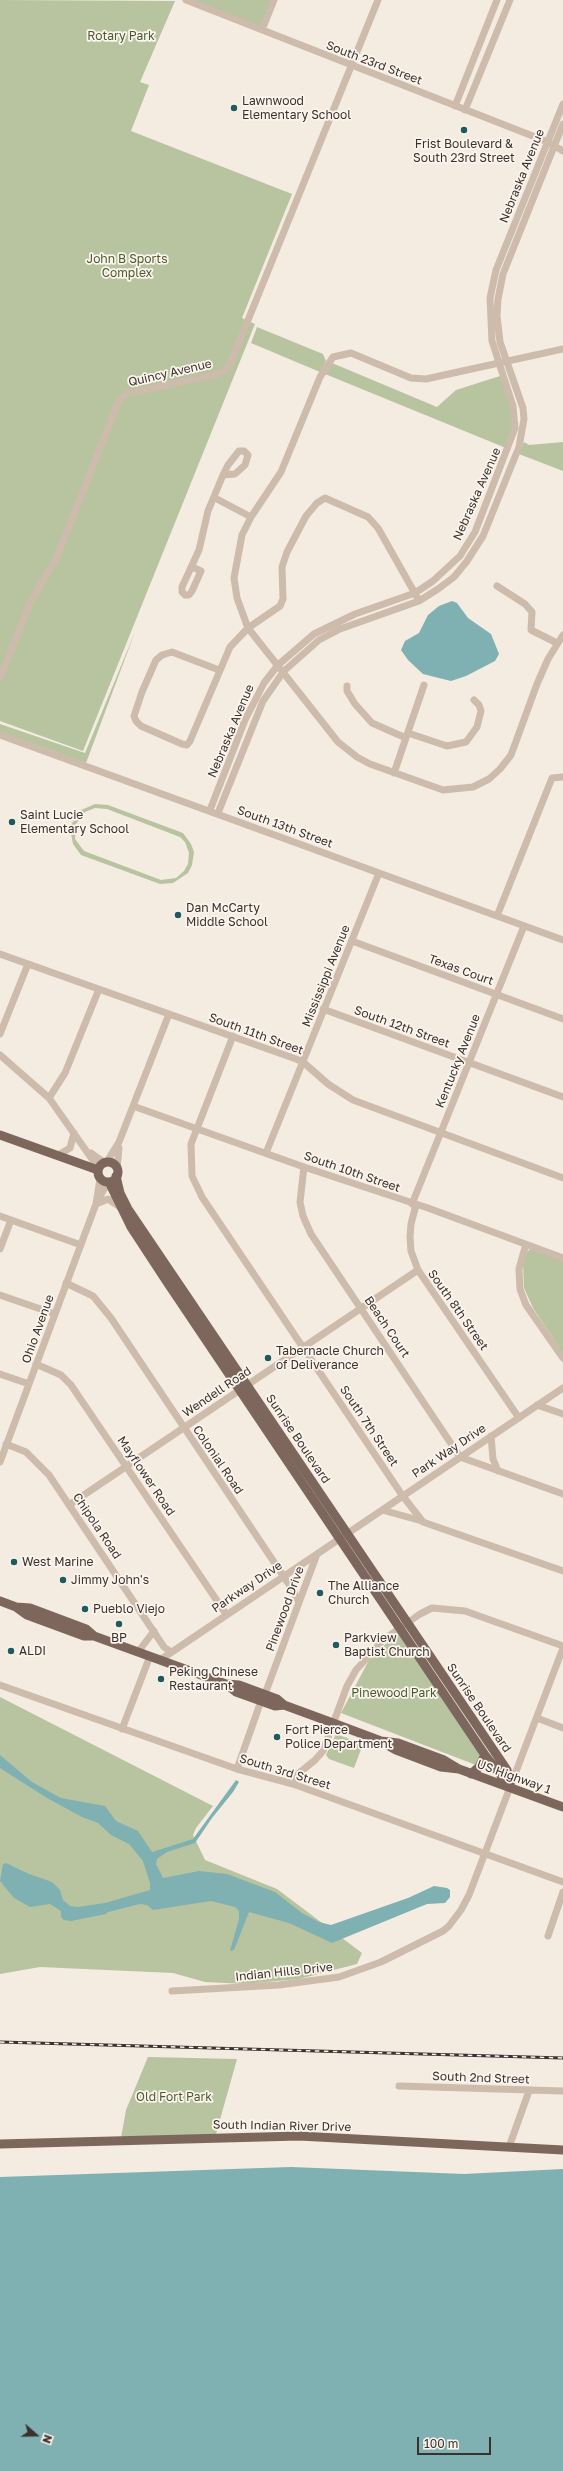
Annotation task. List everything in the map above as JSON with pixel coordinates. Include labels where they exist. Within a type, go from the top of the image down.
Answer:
[{"type":"main road","points":[[0,1135],[58,1155],[74,1163],[106,1173]]},
{"type":"main road","name":"Sunrise Boulevard","points":[[106,1173],[120,1207],[167,1282],[244,1388]]},
{"type":"main road","name":"Sunrise Boulevard","points":[[106,1173],[244,1388],[404,1626],[485,1755],[510,1788]]},
{"type":"main road","name":"US Highway 1","points":[[0,1601],[16,1607],[30,1608],[86,1629],[94,1636],[226,1684],[236,1692],[263,1698],[275,1706],[284,1705],[381,1741],[396,1750],[441,1767],[459,1770],[563,1807]]},
{"type":"main road","name":"Sunrise Boulevard","points":[[404,1626],[507,1770],[510,1788]]},
{"type":"main road","points":[[471,1774],[479,1767],[485,1755]]},
{"type":"main road","name":"South Indian River Drive","points":[[0,2144],[299,2136],[563,2150]]},
{"type":"street","name":"South 23rd Street","points":[[186,0],[551,144],[563,151]]},
{"type":"street","points":[[262,30],[274,0]]},
{"type":"street","name":"Quincy Avenue","points":[[0,678],[31,601],[57,557],[119,400],[126,394],[218,374],[226,370],[232,362],[378,0]]},
{"type":"street","points":[[455,106],[497,0]]},
{"type":"street","points":[[465,110],[510,0]]},
{"type":"street","name":"Nebraska Avenue","points":[[218,813],[254,723],[271,686],[284,671],[319,640],[340,629],[419,601],[454,577],[476,549],[522,438],[524,419],[523,408],[507,362],[498,327],[498,299],[503,274],[551,144],[563,104]]},
{"type":"street","name":"Nebraska Avenue","points":[[210,810],[245,720],[264,683],[278,665],[314,634],[355,614],[415,593],[448,570],[469,544],[514,436],[516,419],[498,364],[490,328],[490,298],[496,270],[551,144],[563,124]]},
{"type":"street","points":[[496,270],[503,274]]},
{"type":"street","points":[[490,298],[498,299]]},
{"type":"street","points":[[490,328],[498,327]]},
{"type":"street","points":[[563,349],[426,379],[411,378],[351,353],[333,357],[320,377],[281,472],[251,517],[242,535],[234,578],[237,598],[248,628],[257,642],[284,671],[338,742],[361,760],[444,790],[464,789],[489,778],[500,769],[511,755],[537,684],[557,643],[563,635]]},
{"type":"street","points":[[516,419],[524,419]]},
{"type":"street","points":[[501,467],[509,470]]},
{"type":"street","points":[[192,567],[199,550],[208,511],[215,498],[222,476]]},
{"type":"street","points":[[215,498],[251,517]]},
{"type":"street","points":[[219,670],[172,652],[162,655],[156,660],[142,692],[134,716],[136,721],[141,726],[187,745],[190,742],[219,670],[232,643],[248,628],[280,606],[284,591],[282,567],[287,552],[306,516],[317,503],[325,498],[368,517],[378,528],[419,601]]},
{"type":"street","points":[[497,586],[525,604],[532,612],[531,630],[557,643]]},
{"type":"street","points":[[394,773],[424,684]]},
{"type":"street","points":[[347,686],[355,704],[372,723],[407,736],[447,746],[466,742],[477,727],[482,712],[479,704],[474,700]]},
{"type":"street","points":[[245,720],[254,723]]},
{"type":"street","name":"South 13th Street","points":[[0,734],[563,940]]},
{"type":"street","points":[[226,770],[234,774]]},
{"type":"street","points":[[497,916],[552,778],[563,777]]},
{"type":"street","name":"Mississippi Avenue","points":[[266,1153],[379,873]]},
{"type":"street","name":"Kentucky Avenue","points":[[414,1204],[440,1133],[524,926]]},
{"type":"street","name":"Texas Court","points":[[352,941],[563,1019]]},
{"type":"street","name":"South 11th Street","points":[[0,954],[303,1062],[328,1084],[353,1100],[563,1178]]},
{"type":"street","points":[[0,1034],[28,964]]},
{"type":"street","points":[[50,1098],[66,1073],[99,989]]},
{"type":"street","name":"South 12th Street","points":[[323,1009],[563,1097]]},
{"type":"street","name":"Ohio Avenue","points":[[0,1462],[81,1245],[106,1173],[169,1014]]},
{"type":"street","points":[[196,1128],[233,1036]]},
{"type":"street","points":[[0,1055],[50,1098],[84,1147],[106,1173]]},
{"type":"street","name":"South 10th Street","points":[[133,1106],[304,1167],[414,1204],[563,1258]]},
{"type":"street","name":"South 7th Street","points":[[196,1128],[190,1157],[192,1176],[202,1197],[402,1495],[422,1522]]},
{"type":"street","points":[[58,1155],[70,1148],[74,1132]]},
{"type":"street","name":"Ohio Avenue","points":[[106,1173],[119,1142]]},
{"type":"street","name":"Beach Court","points":[[304,1167],[300,1202],[303,1216],[311,1234],[460,1456]]},
{"type":"street","points":[[96,1204],[108,1199],[120,1207]]},
{"type":"street","name":"South 8th Street","points":[[414,1204],[410,1237],[411,1251],[418,1270],[519,1418]]},
{"type":"street","points":[[0,1216],[81,1245]]},
{"type":"street","points":[[0,1249],[11,1220]]},
{"type":"street","points":[[526,1244],[519,1269],[520,1289],[526,1305],[563,1358]]},
{"type":"street","name":"Wendell Road","points":[[69,1505],[418,1270]]},
{"type":"street","name":"Colonial Road","points":[[66,1283],[89,1294],[103,1308],[284,1576],[299,1602]]},
{"type":"street","points":[[0,1294],[55,1314]]},
{"type":"street","name":"Mayflower Road","points":[[36,1364],[61,1375],[71,1384],[126,1468],[226,1614]]},
{"type":"street","points":[[0,1374],[29,1384]]},
{"type":"street","name":"Park Way Drive","points":[[344,1535],[563,1388]]},
{"type":"street","points":[[537,1405],[563,1414]]},
{"type":"street","points":[[491,1436],[493,1459],[498,1471]]},
{"type":"street","name":"Chipola Road","points":[[6,1444],[26,1452],[39,1462],[164,1647],[171,1652]]},
{"type":"street","points":[[460,1456],[563,1494]]},
{"type":"street","points":[[382,1510],[422,1522],[563,1571]]},
{"type":"street","name":"Parkway Drive","points":[[160,1660],[344,1535]]},
{"type":"street","name":"Pinewood Drive","points":[[237,1769],[317,1553]]},
{"type":"street","points":[[293,1784],[304,1768],[320,1756],[356,1670],[373,1650],[404,1626],[432,1608],[447,1608],[465,1611],[563,1647]]},
{"type":"street","points":[[138,1652],[154,1631]]},
{"type":"street","name":"Indian Hills Drive","points":[[172,1991],[214,1990],[323,1981],[361,1970],[381,1962],[444,1931],[467,1900],[563,1647]]},
{"type":"street","points":[[122,1728],[150,1656]]},
{"type":"street","name":"South 3rd Street","points":[[0,1685],[237,1769],[293,1784],[563,1882]]},
{"type":"street","points":[[537,1718],[563,1728]]},
{"type":"street","points":[[548,1936],[563,1892]]},
{"type":"street","name":"South 2nd Street","points":[[399,2086],[563,2091]]},
{"type":"street","points":[[509,2147],[529,2090]]},
{"type":"green space","name":"John B Sports Complex","points":[[0,0],[175,1],[140,82],[149,85],[131,131],[292,194],[242,318],[255,324],[83,751],[0,721]]},
{"type":"green space","points":[[193,0],[271,0],[260,27]]},
{"type":"green space","points":[[257,327],[323,354],[326,361],[320,372],[251,343]]},
{"type":"green space","points":[[332,363],[437,407],[456,390],[500,376],[511,406],[513,427],[506,448],[325,374]]},
{"type":"green space","points":[[524,442],[529,445],[563,442],[563,471],[519,454]]},
{"type":"green space","points":[[135,632],[86,763],[0,732],[0,724],[85,753]]},
{"type":"green space","points":[[95,804],[108,805],[183,833],[191,844],[194,852],[192,865],[188,873],[173,883],[160,884],[81,855],[73,844],[70,827],[79,811]],"holes":[[[95,808],[107,809],[180,837],[185,842],[189,853],[188,864],[184,871],[176,878],[161,880],[84,851],[75,839],[76,824],[85,812]]]},
{"type":"green space","points":[[530,1249],[563,1260],[563,1353],[533,1308],[524,1288],[523,1264],[527,1252]]},
{"type":"green space","name":"Pinewood Park","points":[[398,1632],[494,1772],[341,1713],[369,1660]]},
{"type":"green space","points":[[0,1697],[213,1806],[196,1828],[193,1835],[205,1860],[277,1889],[362,1953],[357,1964],[299,1979],[245,1984],[205,1982],[173,1973],[40,1967],[0,1974]]},
{"type":"green space","points":[[336,1734],[363,1744],[354,1768],[329,1759],[326,1755]]},
{"type":"green space","name":"Old Fort Park","points":[[148,2057],[237,2059],[216,2134],[121,2138],[126,2110]]},
{"type":"water","points":[[452,601],[457,603],[468,618],[491,634],[499,654],[495,661],[466,676],[451,681],[423,674],[408,660],[401,650],[405,641],[419,633],[428,615],[439,606]]},
{"type":"water","points":[[0,1755],[32,1782],[61,1798],[105,1806],[116,1821],[138,1831],[152,1852],[193,1839],[236,1780],[239,1782],[195,1843],[167,1852],[157,1859],[156,1864],[163,1878],[199,1871],[227,1874],[275,1892],[302,1913],[319,1922],[331,1925],[408,1898],[434,1886],[447,1888],[450,1890],[450,1897],[445,1903],[427,1904],[332,1943],[289,1923],[249,1912],[234,1950],[230,1951],[239,1919],[239,1911],[235,1907],[211,1901],[153,1910],[147,1905],[140,1904],[108,1912],[106,1914],[71,1921],[64,1920],[61,1917],[61,1911],[50,1904],[30,1907],[14,1898],[0,1881],[3,1864],[6,1863],[29,1874],[52,1882],[60,1890],[63,1900],[70,1906],[78,1907],[105,1903],[150,1890],[150,1883],[143,1861],[129,1844],[111,1835],[98,1823],[82,1817],[47,1798],[0,1768]]},
{"type":"water","points":[[291,2167],[464,2174],[563,2169],[563,2471],[0,2471],[0,2177]]},
{"type":"railway","points":[[0,2042],[563,2058]]},
{"type":"place","name":"Lawnwood Elementary School","points":[[234,108]]},
{"type":"place","name":"Frist Boulevard & South 23rd Street","points":[[464,130]]},
{"type":"place","name":"Saint Lucie Elementary School","points":[[12,822]]},
{"type":"place","name":"Dan McCarty Middle School","points":[[178,915]]},
{"type":"place","name":"Tabernacle Church of Deliverance","points":[[268,1358]]},
{"type":"place","name":"West Marine","points":[[14,1562]]},
{"type":"place","name":"Jimmy John's","points":[[63,1580]]},
{"type":"place","name":"The Alliance Church","points":[[320,1593]]},
{"type":"place","name":"Pueblo Viejo","points":[[85,1609]]},
{"type":"place","name":"BP","points":[[119,1624]]},
{"type":"place","name":"Parkview Baptist Church","points":[[336,1645]]},
{"type":"place","name":"ALDI","points":[[11,1651]]},
{"type":"place","name":"Peking Chinese Restaurant","points":[[161,1679]]},
{"type":"place","name":"Fort Pierce Police Department","points":[[277,1737]]},
{"type":"park label","name":"Rotary Park","points":[[121,36]]}]
